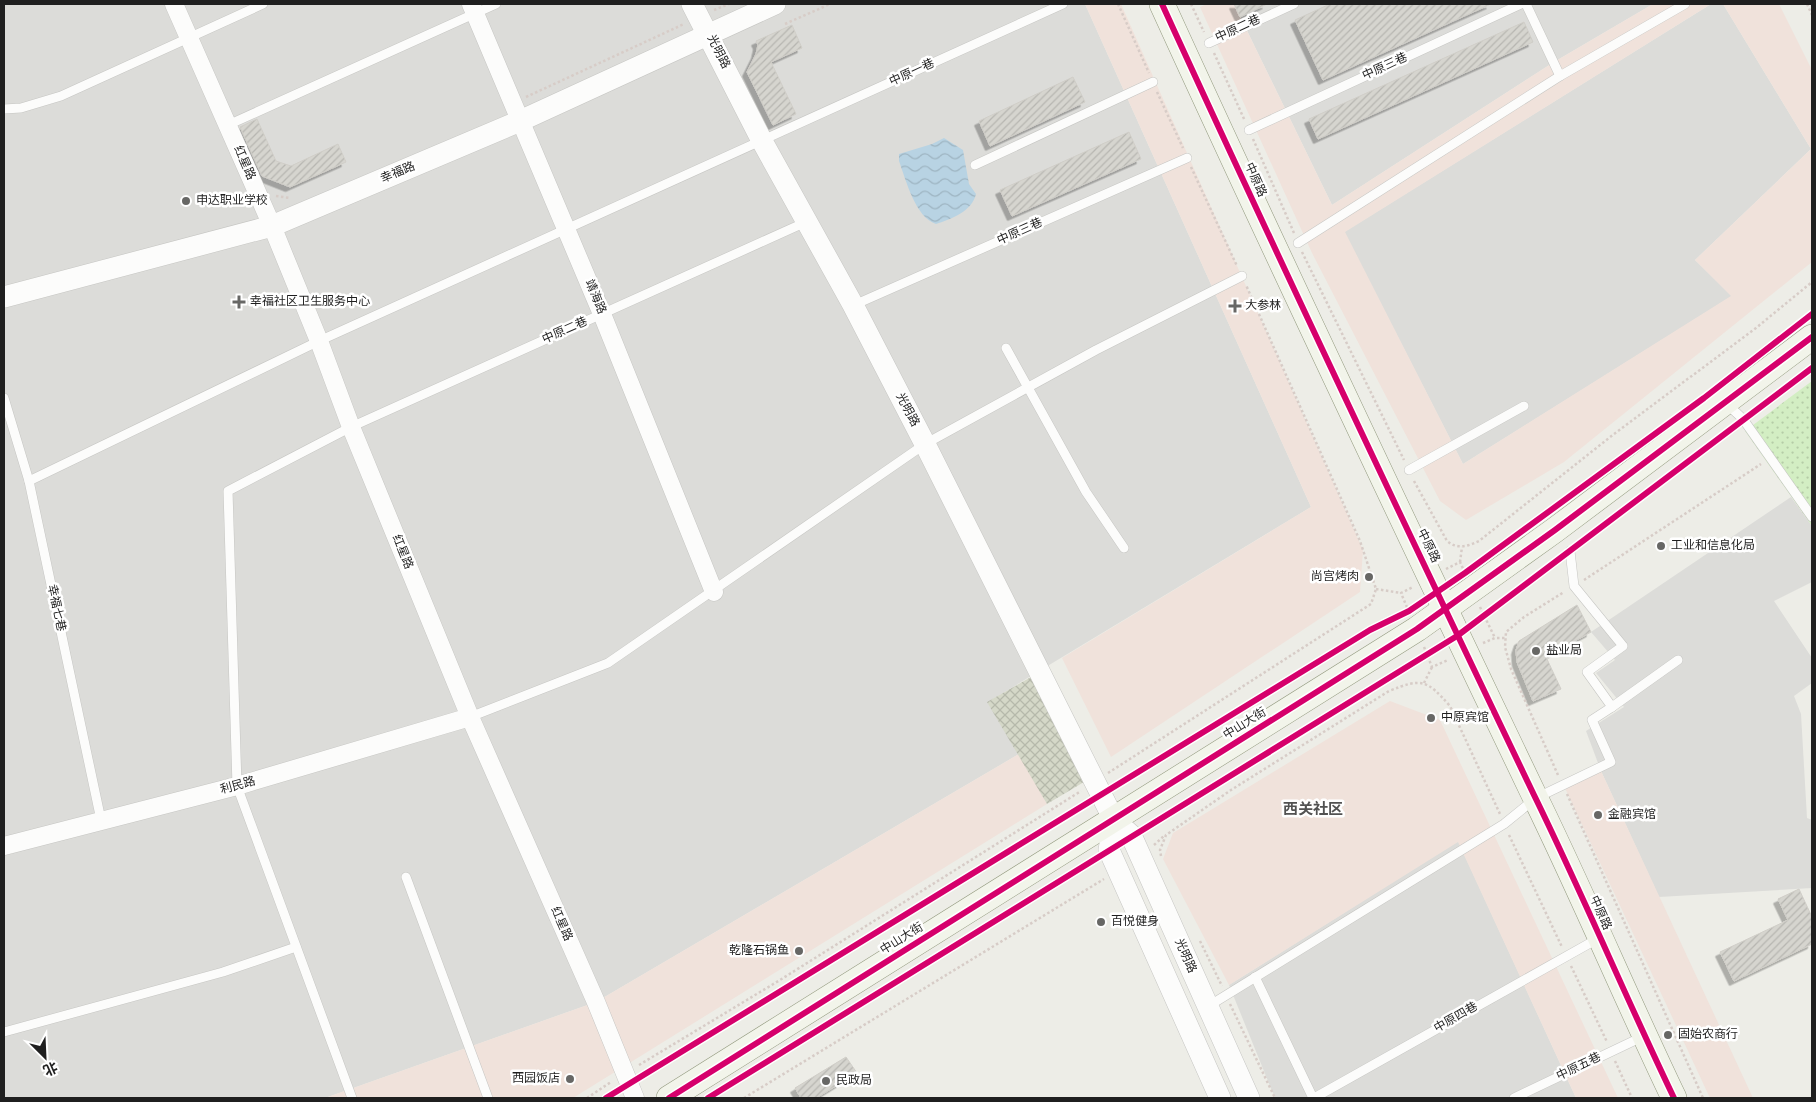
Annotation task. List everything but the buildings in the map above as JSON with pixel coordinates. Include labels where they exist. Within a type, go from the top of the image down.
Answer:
[{"type":"main road","name":"中原路","points":[[1162,4],[1276,254],[1536,798],[1674,1098]]},
{"type":"main road","name":"中山大街","points":[[669,1098],[1114,820],[1441,601],[1555,530],[1812,337]]},
{"type":"street","name":"红星路","points":[[174,4],[272,226],[320,340],[351,427],[470,717],[635,1098]]},
{"type":"street","name":"幸福路","points":[[4,297],[272,226],[516,112],[700,18],[775,4]]},
{"type":"street","name":"靖海路","points":[[473,9],[602,314],[714,592]]},
{"type":"street","name":"光明路","points":[[700,18],[762,142],[853,306],[925,444],[1114,820],[1132,835],[1249,1098]]},
{"type":"street","name":"利民路","points":[[4,846],[237,786],[470,717]]},
{"type":"street","points":[[1114,820],[1109,850],[1220,1098]]},
{"type":"lane","points":[[4,109],[21,108],[61,96],[190,39],[263,4]]},
{"type":"lane","points":[[228,125],[473,9],[496,4]]},
{"type":"lane","name":"中原一巷","points":[[29,481],[320,340],[565,228],[762,142],[1062,4]]},
{"type":"lane","name":"中原二巷","points":[[1209,43],[1294,4]]},
{"type":"lane","name":"中原三巷","points":[[1249,130],[1521,4]]},
{"type":"lane","points":[[1526,4],[1560,76]]},
{"type":"lane","points":[[1298,243],[1560,76],[1685,4]]},
{"type":"lane","points":[[975,165],[1153,82]]},
{"type":"lane","name":"中原三巷","points":[[853,306],[1187,158]]},
{"type":"lane","name":"中原二巷","points":[[237,786],[228,491],[351,427],[807,222]]},
{"type":"lane","points":[[470,717],[608,663],[714,592],[925,444],[1242,276]]},
{"type":"lane","points":[[1006,348],[1086,492],[1124,548]]},
{"type":"lane","name":"幸福七巷","points":[[4,398],[29,481],[101,820]]},
{"type":"lane","points":[[1725,402],[1743,419],[1812,517]]},
{"type":"lane","points":[[1409,470],[1524,406]]},
{"type":"lane","points":[[1570,551],[1574,586],[1623,646],[1587,672],[1612,707]]},
{"type":"lane","points":[[1207,1007],[1504,824],[1536,798],[1611,762],[1592,720],[1678,660]]},
{"type":"lane","points":[[237,786],[352,1098]]},
{"type":"lane","points":[[406,877],[488,1098]]},
{"type":"lane","name":"中原四巷","points":[[1313,1098],[1599,938]]},
{"type":"lane","points":[[4,1032],[223,972],[296,946]]},
{"type":"lane","points":[[1255,977],[1313,1098]]},
{"type":"lane","name":"中原五巷","points":[[1514,1098],[1645,1036]]},
{"type":"path","points":[[516,112],[729,4]]},
{"type":"path","points":[[786,24],[830,4]]},
{"type":"path","points":[[588,1098],[625,1073],[780,980],[1096,782],[1371,604],[1376,589],[1360,541],[1118,4]]},
{"type":"path","points":[[1191,4],[1298,243],[1441,533],[1453,546],[1462,547],[1479,540],[1812,282]]},
{"type":"path","points":[[1807,4],[1812,15]]},
{"type":"path","points":[[273,195],[288,199],[297,198]]},
{"type":"path","points":[[1703,1098],[1511,669],[1505,647],[1506,632],[1524,617],[1771,457]]},
{"type":"path","points":[[1460,562],[1462,547]]},
{"type":"path","points":[[1401,614],[1441,601],[1473,568]]},
{"type":"path","points":[[1376,589],[1401,593]]},
{"type":"path","points":[[1419,661],[1492,610]]},
{"type":"path","points":[[1495,638],[1506,638]]},
{"type":"path","points":[[1424,683],[1432,667]]},
{"type":"path","points":[[1140,856],[1166,835],[1230,790],[1389,691],[1413,682],[1424,683],[1438,693],[1450,706],[1632,1098]]},
{"type":"path","points":[[1162,858],[1160,850],[1166,835]]},
{"type":"path","points":[[744,1098],[1118,870]]},
{"type":"path","points":[[1196,933],[1275,1098]]},
{"type":"shaded area","points":[[4,4],[1085,4],[1311,507],[988,702],[1019,754],[596,1002],[325,1098],[4,1098]]},
{"type":"shaded area","points":[[1085,4],[1121,4],[1363,550],[1360,592],[1111,757],[1062,658],[1311,507]]},
{"type":"shaded area","points":[[1207,4],[1234,4],[1332,205],[1554,62],[1653,4],[1711,4],[1345,232],[1463,464],[1731,296],[1695,260],[1811,149],[1723,4],[1779,4],[1812,70],[1812,262],[1564,462],[1466,520],[1440,501],[1312,253],[1200,7]]},
{"type":"shaded area","points":[[1234,4],[1653,4],[1554,62],[1332,205]]},
{"type":"shaded area","points":[[1711,4],[1723,4],[1811,149],[1695,260],[1732,296],[1463,464],[1344,232]]},
{"type":"shaded area","points":[[1791,497],[1812,526],[1812,582],[1774,601],[1812,658],[1812,683],[1794,696],[1801,714],[1807,818],[1812,820],[1812,888],[1659,897],[1601,771],[1586,731],[1624,707],[1596,673],[1615,660],[1591,632]]},
{"type":"shaded area","points":[[1031,677],[1089,779],[1047,804],[987,702]]},
{"type":"shaded area","points":[[1390,701],[1440,720],[1618,1098],[1576,1098],[1458,842],[1229,985],[1163,859],[1173,833]]},
{"type":"shaded area","points":[[1019,754],[1047,804],[573,1098],[325,1098],[596,1002]]},
{"type":"shaded area","points":[[1601,771],[1753,1098],[1710,1098],[1565,788]]},
{"type":"shaded area","points":[[1458,841],[1576,1098],[1275,1098],[1229,985]]},
{"type":"green space","points":[[1812,381],[1812,526],[1745,431]]},
{"type":"water","points":[[944,138],[963,150],[969,184],[976,194],[966,210],[955,217],[936,224],[922,214],[912,197],[899,161],[899,154],[932,144]]},
{"type":"cycle path","points":[[1162,4],[1346,400],[1552,833],[1674,1098]]},
{"type":"cycle path","points":[[606,1098],[1370,630],[1409,611],[1465,573],[1704,398],[1812,314]]},
{"type":"cycle path","points":[[669,1098],[1417,629],[1555,530],[1812,337]]},
{"type":"cycle path","points":[[708,1098],[1457,636],[1812,368]]},
{"type":"place","name":"申达职业学校","points":[[186,201]]},
{"type":"place","name":"幸福社区卫生服务中心","points":[[239,302]]},
{"type":"place","name":"大参林","points":[[1235,306]]},
{"type":"place","name":"工业和信息化局","points":[[1661,546]]},
{"type":"place","name":"尚宫烤肉","points":[[1369,577]]},
{"type":"place","name":"盐业局","points":[[1536,651]]},
{"type":"place","name":"中原宾馆","points":[[1431,718]]},
{"type":"place","name":"金融宾馆","points":[[1598,815]]},
{"type":"place","name":"百悦健身","points":[[1101,922]]},
{"type":"place","name":"乾隆石锅鱼","points":[[799,951]]},
{"type":"place","name":"固始农商行","points":[[1668,1035]]},
{"type":"place","name":"西园饭店","points":[[570,1079]]},
{"type":"place","name":"民政局","points":[[826,1081]]},
{"type":"district","name":"西关社区","points":[[1313,810]]}]
